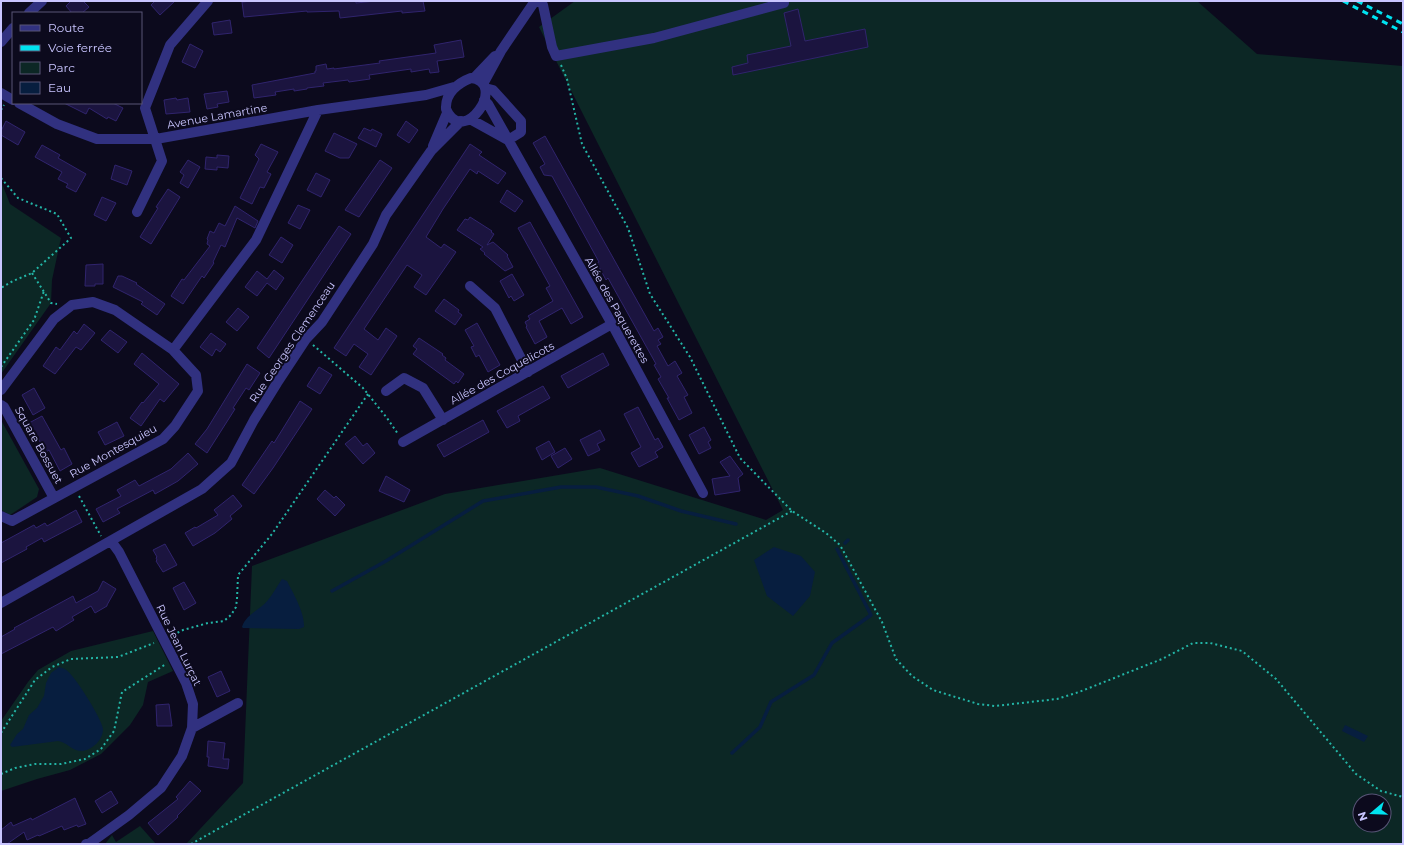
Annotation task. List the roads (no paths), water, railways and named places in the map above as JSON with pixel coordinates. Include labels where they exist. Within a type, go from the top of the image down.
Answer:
[{"type":"street","points":[[30,12],[42,1]]},
{"type":"street","points":[[137,212],[162,161],[145,108],[170,45],[208,1]]},
{"type":"street","name":"Rue Georges Clemenceau","points":[[1,603],[202,489],[231,462],[254,420],[306,339],[322,322],[373,244],[386,215],[431,151],[466,120],[477,114],[484,100],[484,86],[501,51],[534,1]]},
{"type":"street","points":[[540,1],[543,5],[552,47],[556,56],[654,38],[784,3]]},
{"type":"street","points":[[1,42],[12,29]]},
{"type":"street","name":"Rue Georges Clemenceau","points":[[431,151],[446,110],[447,98],[454,87],[474,78],[501,51]]},
{"type":"street","points":[[426,95],[446,110],[457,121],[466,120],[508,140],[521,132],[521,121],[493,90],[484,86],[480,80],[474,78]]},
{"type":"street","name":"Avenue Lamartine","points":[[21,104],[57,124],[98,139],[156,139],[318,110],[426,95],[454,87]]},
{"type":"street","points":[[1,93],[12,99]]},
{"type":"street","name":"Allée des Paquerettes","points":[[484,100],[488,104],[612,324],[703,493]]},
{"type":"street","points":[[173,350],[256,240],[318,110]]},
{"type":"street","points":[[470,286],[495,308],[528,372]]},
{"type":"street","name":"Rue Montesquieu","points":[[1,390],[54,319],[72,305],[93,302],[115,310],[173,350],[196,375],[198,391],[175,426],[163,439],[12,521],[1,516]]},
{"type":"street","name":"Allée des Coquelicots","points":[[403,442],[612,324]]},
{"type":"street","points":[[386,391],[404,378],[423,388],[443,420]]},
{"type":"street","name":"Square Bossuet","points":[[1,405],[4,407],[54,498]]},
{"type":"street","name":"Rue Jean Lurçat","points":[[89,844],[129,814],[160,788],[182,756],[192,728],[193,704],[186,683],[119,552],[108,542]]},
{"type":"street","points":[[192,728],[238,703]]},
{"type":"water","points":[[774,547],[801,556],[815,572],[810,596],[793,616],[767,596],[754,560]]},
{"type":"water","points":[[282,579],[287,581],[298,603],[303,616],[304,627],[299,629],[243,628],[244,623],[250,615],[268,600]]},
{"type":"water","points":[[59,667],[65,669],[75,679],[93,707],[103,729],[101,737],[94,746],[83,751],[76,750],[58,741],[12,747],[10,745],[17,734],[23,729],[29,715],[37,708],[44,696],[46,683],[51,673]]},
{"type":"water","points":[[1345,725],[1368,736],[1364,742],[1342,731]]},
{"type":"waterway","points":[[332,591],[386,561],[483,501],[561,487],[596,487],[638,496],[681,511],[736,524]]},
{"type":"waterway","points":[[845,543],[848,540]]},
{"type":"waterway","points":[[732,753],[760,727],[771,702],[814,675],[832,643],[871,615],[837,549]]},
{"type":"railway","points":[[1343,1],[1403,32]]},
{"type":"railway","points":[[1357,1],[1403,24]]}]
